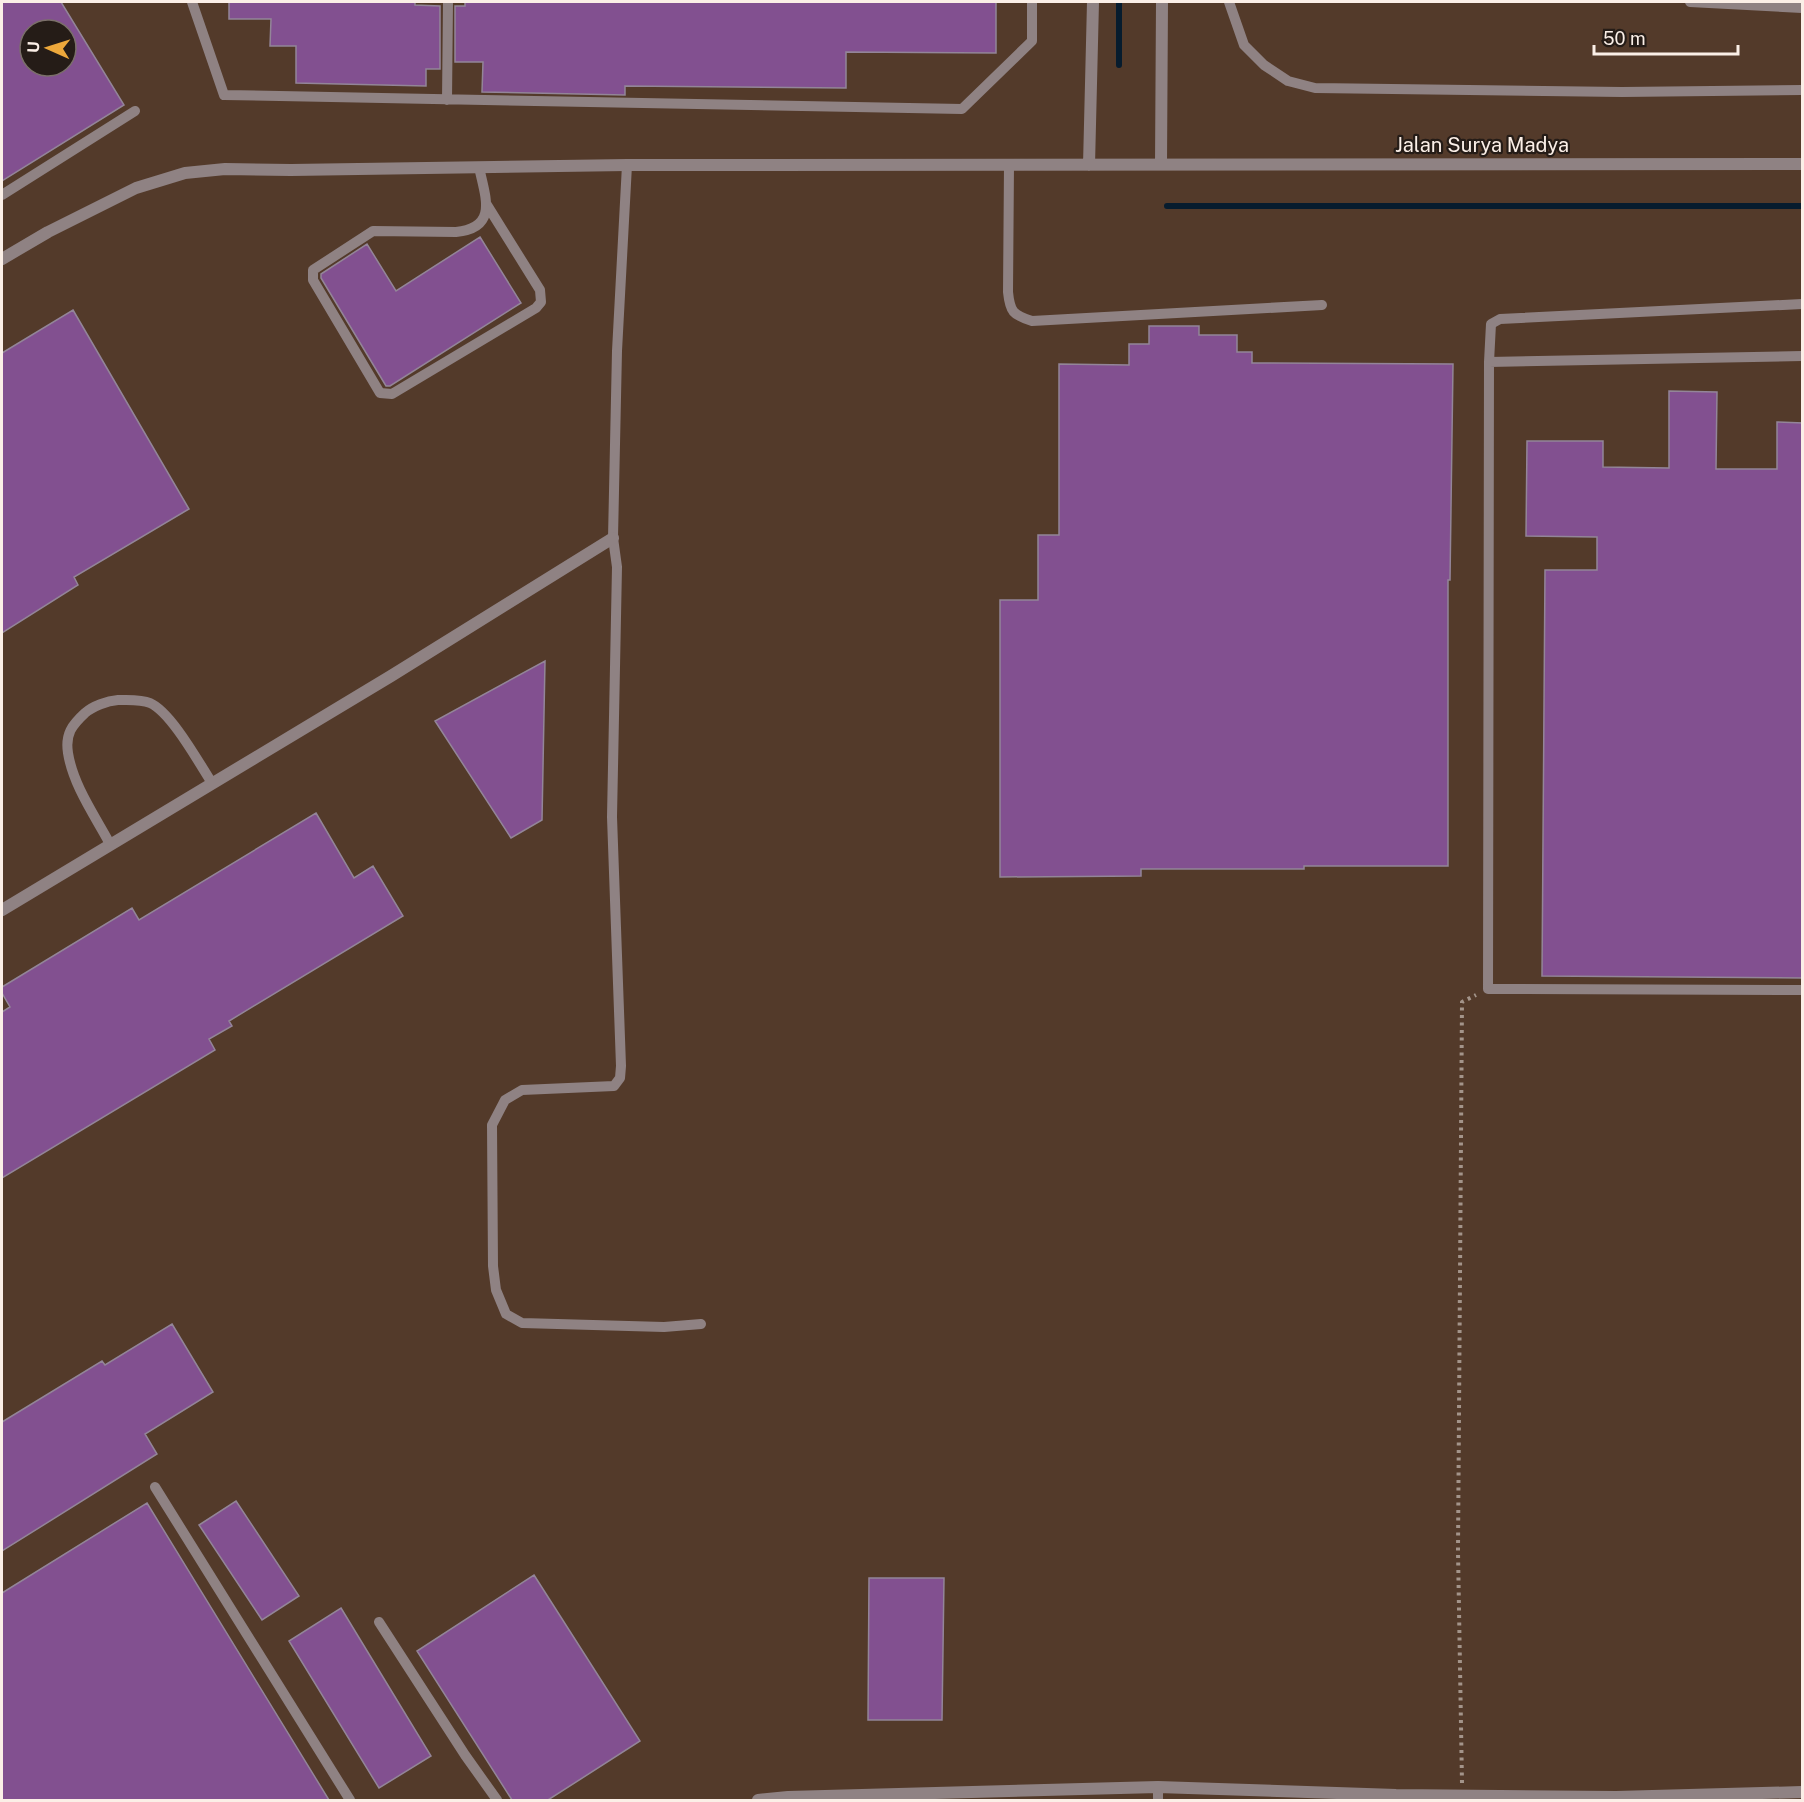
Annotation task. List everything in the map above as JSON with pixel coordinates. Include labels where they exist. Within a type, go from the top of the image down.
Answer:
[{"type":"street","points":[[1089,165],[1093,2]]},
{"type":"street","points":[[1161,164],[1162,2]]},
{"type":"street","name":"Jalan Surya Madya","points":[[2,259],[48,232],[136,188],[185,173],[225,169],[627,165],[1803,164]]},
{"type":"street","points":[[2,910],[391,676],[613,538]]},
{"type":"street","points":[[758,1800],[788,1797],[1158,1787],[1462,1796],[1616,1797],[1803,1792]]},
{"type":"lane","points":[[192,2],[224,95],[962,109],[1032,41],[1032,2]]},
{"type":"lane","points":[[447,100],[448,2]]},
{"type":"lane","points":[[1229,2],[1244,45],[1264,64],[1288,81],[1315,88],[1611,92],[1803,90]]},
{"type":"lane","points":[[1690,2],[1803,8]]},
{"type":"lane","points":[[2,195],[135,111]]},
{"type":"lane","points":[[627,165],[617,351],[613,538],[616,567],[612,817],[620,1078],[614,1086],[522,1090],[505,1100],[492,1125],[493,1266],[496,1290],[506,1314],[522,1323],[664,1327],[701,1324]]},
{"type":"lane","points":[[1010,165],[1008,292],[1010,307],[1017,316],[1032,321],[1322,305]]},
{"type":"lane","points":[[479,167],[487,205],[486,216],[478,225],[467,231],[373,231],[313,270],[313,279],[380,393],[392,394],[536,308],[541,302],[540,290],[487,205]]},
{"type":"lane","points":[[1803,304],[1500,320],[1491,324],[1489,362],[1488,989],[1803,990]]},
{"type":"lane","points":[[1489,362],[1803,356]]},
{"type":"lane","points":[[110,844],[77,782],[68,752],[67,735],[73,724],[90,709],[112,701],[130,699],[150,703],[173,725],[212,783]]},
{"type":"lane","points":[[154,1487],[350,1800]]},
{"type":"lane","points":[[380,1622],[465,1755],[497,1800]]},
{"type":"lane","points":[[1158,1787],[1158,1800]]},
{"type":"path","points":[[1462,1796],[1458,1551],[1462,1002],[1488,989]]},
{"type":"shaded area","points":[[2,2],[1802,2],[1802,1800],[2,1800]]},
{"type":"building","points":[[2,2],[61,2],[71,18],[18,18],[18,78],[78,78],[78,30],[124,105],[2,181]]},
{"type":"building","points":[[229,2],[415,2],[415,5],[440,6],[440,69],[426,69],[426,86],[296,83],[296,46],[270,46],[271,19],[229,19]]},
{"type":"building","points":[[465,2],[996,2],[996,53],[846,52],[846,88],[625,86],[625,95],[482,92],[483,62],[455,62],[455,6],[465,6]]},
{"type":"building","points":[[480,237],[521,303],[390,386],[386,386],[321,278],[321,274],[367,244],[396,291]]},
{"type":"building","points":[[73,310],[189,509],[74,577],[78,585],[2,633],[2,353]]},
{"type":"building","points":[[1149,326],[1199,326],[1199,335],[1237,335],[1237,352],[1252,352],[1252,363],[1453,364],[1450,580],[1448,580],[1448,866],[1141,869],[1141,876],[1000,877],[1000,600],[1038,600],[1038,535],[1059,535],[1059,364],[1129,365],[1129,344],[1149,344]]},
{"type":"building","points":[[1669,391],[1717,392],[1716,469],[1777,469],[1777,422],[1803,423],[1803,978],[1542,976],[1545,570],[1597,570],[1597,537],[1526,536],[1527,441],[1603,441],[1603,467],[1669,468]]},
{"type":"building","points":[[545,661],[542,820],[511,838],[435,721]]},
{"type":"building","points":[[316,813],[354,878],[373,866],[403,916],[229,1021],[232,1026],[209,1039],[215,1050],[2,1178],[2,1012],[10,1007],[2,993],[2,987],[132,908],[139,920]]},
{"type":"building","points":[[172,1324],[213,1392],[145,1434],[157,1454],[2,1551],[2,1422],[102,1361],[105,1365]]},
{"type":"building","points":[[236,1501],[299,1596],[262,1620],[199,1525]]},
{"type":"building","points":[[147,1503],[329,1800],[2,1800],[2,1593]]},
{"type":"building","points":[[534,1575],[640,1741],[548,1800],[512,1800],[417,1651]]},
{"type":"building","points":[[869,1578],[944,1578],[942,1720],[868,1720]]},
{"type":"building","points":[[341,1608],[431,1756],[379,1788],[289,1641]]},
{"type":"waterway","points":[[1119,2],[1119,65]]},
{"type":"waterway","points":[[1167,206],[1802,206]]}]
